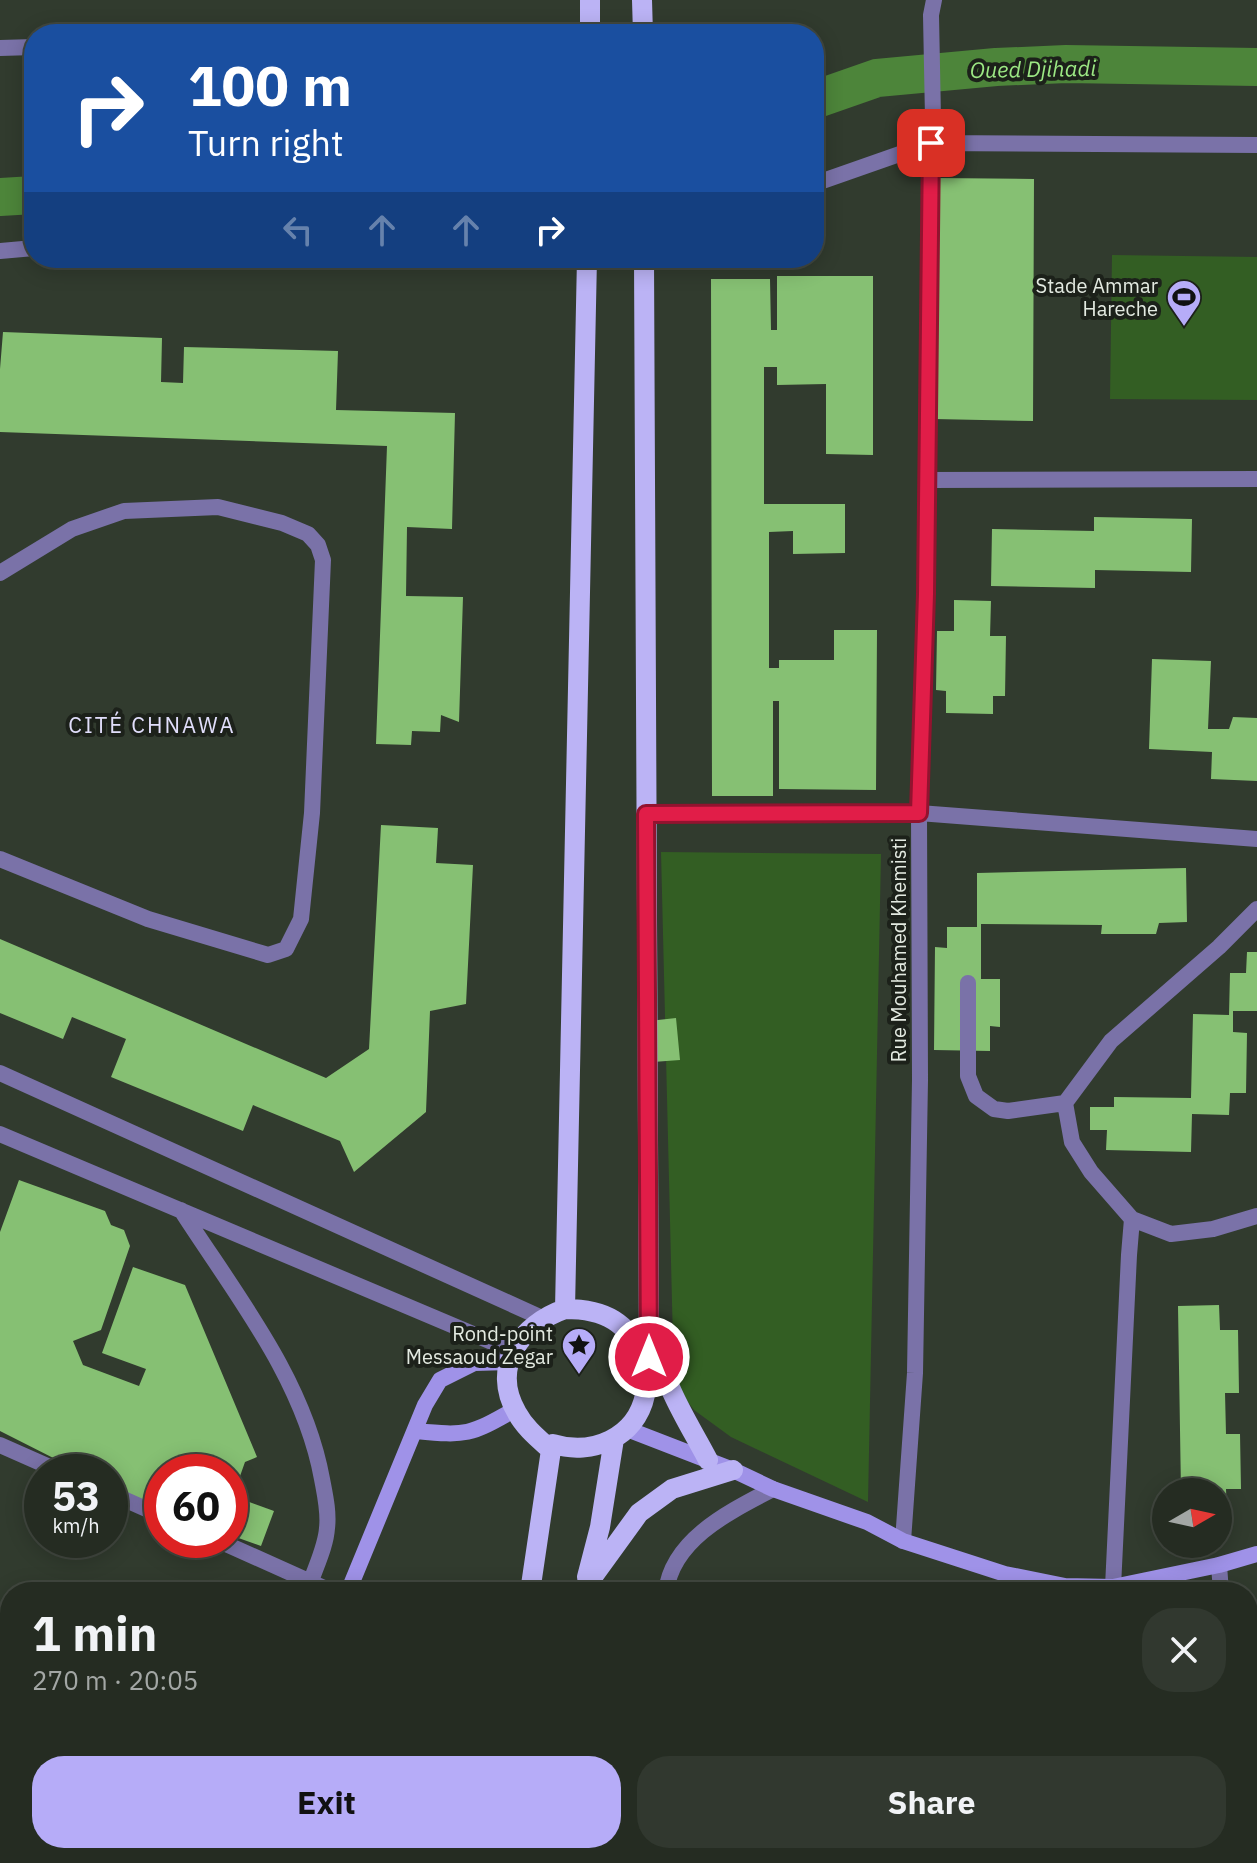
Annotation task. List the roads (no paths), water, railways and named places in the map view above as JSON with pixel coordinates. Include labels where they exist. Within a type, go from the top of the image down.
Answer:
[{"type":"main road","points":[[590,0],[590,24]]},
{"type":"main road","points":[[642,0],[643,24]]},
{"type":"main road","points":[[565,1309],[587,268]]},
{"type":"main road","points":[[531,1582],[553,1444],[565,1448],[590,1448],[620,1434],[639,1413],[645,1395],[649,1357],[644,268]]},
{"type":"main road","points":[[649,1285],[661,1368],[675,1401],[708,1460]]},
{"type":"main road","points":[[551,1450],[514,1410],[508,1386],[511,1357],[522,1336],[542,1318],[565,1309],[588,1309],[607,1315],[623,1325],[649,1357]]},
{"type":"main road","points":[[352,1582],[425,1405],[440,1380],[474,1363],[511,1357]]},
{"type":"main road","points":[[416,1431],[467,1433],[514,1410]]},
{"type":"main road","points":[[620,1434],[708,1460],[773,1489],[867,1522],[903,1541],[1005,1574],[1045,1582]]},
{"type":"main road","points":[[586,1582],[620,1434]]},
{"type":"main road","points":[[590,1582],[639,1513],[672,1489],[733,1470]]},
{"type":"main road","points":[[1137,1582],[1257,1554]]},
{"type":"street","name":"Rue Mouhamed Khemisti","points":[[903,1541],[915,1373],[920,1080],[919,813],[928,480],[933,8]]},
{"type":"street","points":[[0,48],[24,47]]},
{"type":"street","points":[[824,180],[931,143],[1257,145]]},
{"type":"street","points":[[0,251],[24,249]]},
{"type":"street","points":[[928,480],[1257,479]]},
{"type":"street","points":[[0,573],[72,529],[124,511],[218,507],[282,523],[308,534],[318,545],[323,560],[312,813],[301,919],[286,949],[268,955],[148,919],[0,859]]},
{"type":"street","points":[[646,814],[919,813],[1257,839]]},
{"type":"street","points":[[968,983],[968,1076],[976,1096],[994,1109],[1008,1111],[1065,1103],[1111,1041],[1219,947],[1257,909]]},
{"type":"street","points":[[0,1073],[542,1318]]},
{"type":"street","points":[[1065,1103],[1072,1142],[1091,1172],[1132,1219],[1171,1234],[1213,1229],[1257,1216]]},
{"type":"street","points":[[0,1134],[181,1210],[511,1357]]},
{"type":"street","points":[[181,1210],[294,1392],[319,1462],[327,1530],[311,1581],[248,1554]]},
{"type":"street","points":[[1113,1582],[1132,1219]]},
{"type":"street","points":[[0,1445],[24,1456]]},
{"type":"street","points":[[667,1582],[679,1556],[710,1525],[773,1489]]},
{"type":"street","points":[[1219,1565],[1220,1582]]},
{"type":"waterway","name":"Oued Djihadi","points":[[824,97],[877,78],[996,67],[1066,64],[1257,67]]},
{"type":"waterway","name":"Oued Djihadi","points":[[0,197],[24,196]]},
{"type":"place","name":"Stade Ammar Hareche","points":[[1184,328]]},
{"type":"place","name":"Rond-point Messaoud Zegar","points":[[579,1376]]},
{"type":"district","name":"CITÉ CHNAWA","points":[[152,725]]}]
